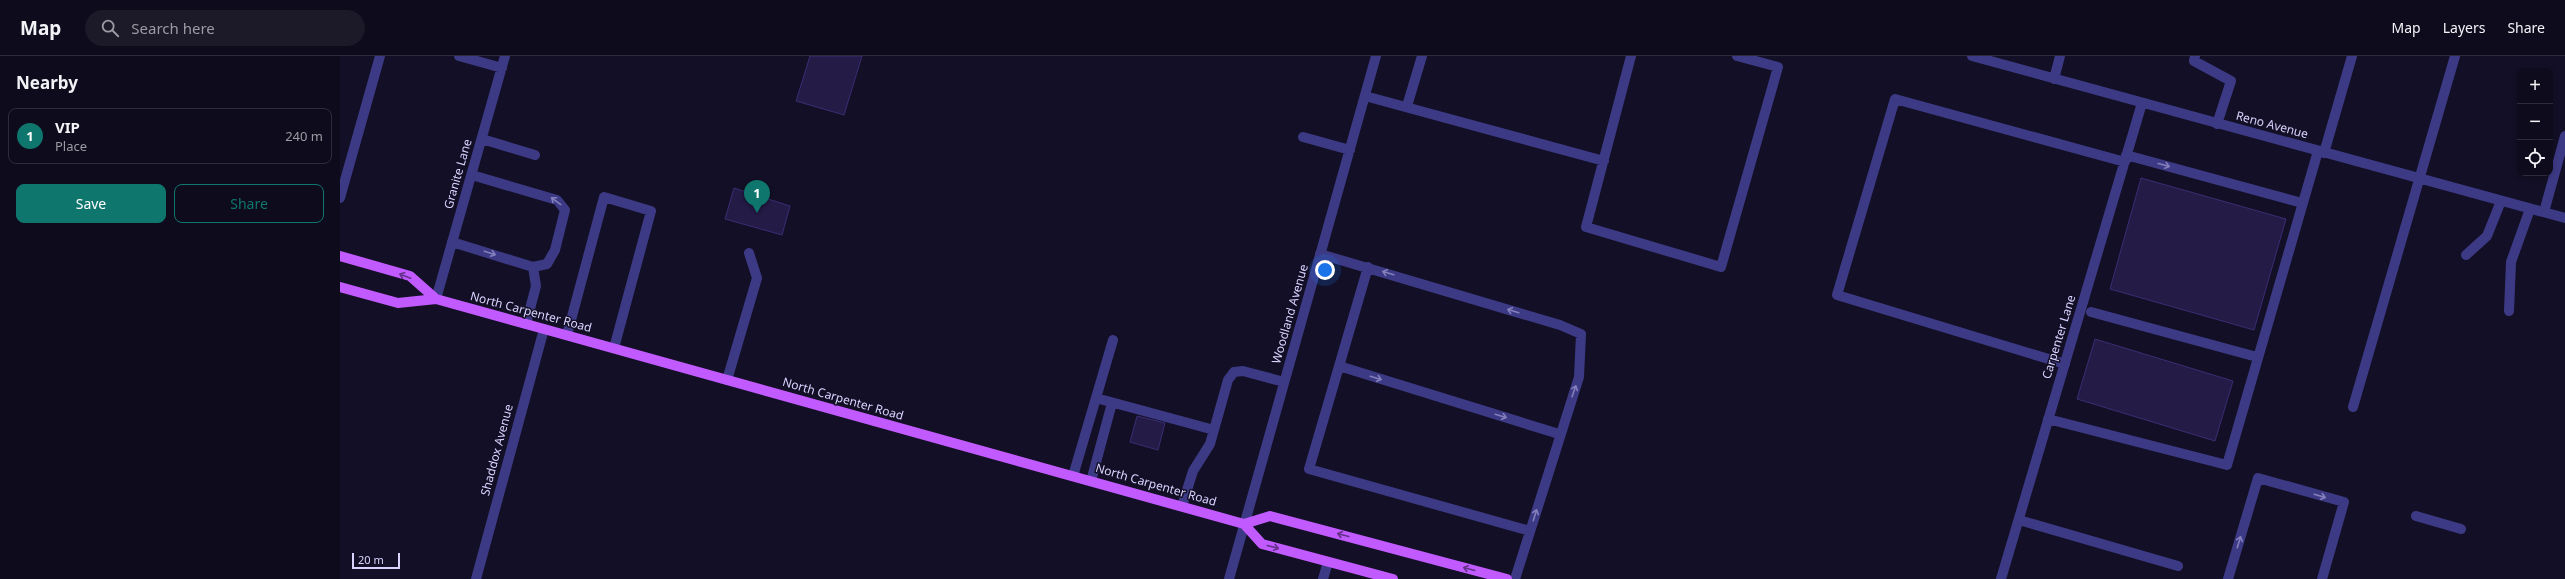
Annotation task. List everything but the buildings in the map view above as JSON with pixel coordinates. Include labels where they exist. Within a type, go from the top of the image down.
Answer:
[{"type":"main road","name":"North Carpenter Road","points":[[340,256],[410,276],[436,299]]},
{"type":"main road","name":"North Carpenter Road","points":[[340,287],[398,303],[436,299],[1244,524]]},
{"type":"main road","points":[[1393,579],[1262,544],[1244,524],[1270,516],[1507,579]]},
{"type":"street","points":[[340,198],[380,56]]},
{"type":"street","points":[[459,56],[502,68]]},
{"type":"street","name":"Granite Lane","points":[[436,299],[505,56]]},
{"type":"street","name":"Woodland Avenue","points":[[1228,579],[1376,56]]},
{"type":"street","points":[[1407,106],[1422,56]]},
{"type":"street","points":[[1631,56],[1586,227],[1720,267],[1778,67],[1737,56]]},
{"type":"street","name":"Reno Avenue","points":[[1972,56],[2565,218]]},
{"type":"street","points":[[2054,79],[2060,56]]},
{"type":"street","points":[[2195,56],[2194,61],[2231,81],[2217,124]]},
{"type":"street","points":[[2048,419],[2227,465],[2302,203],[2321,152],[2352,56]]},
{"type":"street","points":[[2353,407],[2418,179],[2455,56]]},
{"type":"street","points":[[1365,96],[1407,106],[1604,161]]},
{"type":"street","points":[[2065,364],[1838,295],[1895,99],[2302,203]]},
{"type":"street","name":"Carpenter Lane","points":[[2001,579],[2142,103]]},
{"type":"street","points":[[2544,212],[2565,136]]},
{"type":"street","points":[[1303,137],[1350,150]]},
{"type":"street","points":[[482,139],[535,155]]},
{"type":"street","points":[[452,242],[533,267],[547,264],[555,250],[565,210],[557,200],[472,175]]},
{"type":"street","points":[[567,335],[604,197],[651,210],[614,348]]},
{"type":"street","points":[[2466,255],[2486,236],[2501,201]]},
{"type":"street","points":[[2509,311],[2511,262],[2530,209]]},
{"type":"street","points":[[727,380],[758,278],[749,253]]},
{"type":"street","points":[[1320,254],[1560,325],[1581,334],[1579,377],[1559,434],[1515,579]]},
{"type":"street","points":[[526,324],[536,286],[533,267]]},
{"type":"street","points":[[1368,267],[1309,469],[1530,531]]},
{"type":"street","points":[[2091,312],[2257,357]]},
{"type":"street","name":"Shaddox Avenue","points":[[476,579],[544,329]]},
{"type":"street","points":[[1073,476],[1113,340]]},
{"type":"street","points":[[1339,366],[1559,434]]},
{"type":"street","points":[[1182,506],[1193,471],[1198,461],[1206,454],[1228,380],[1234,372],[1243,371],[1284,382]]},
{"type":"street","points":[[1096,398],[1214,430]]},
{"type":"street","points":[[1090,481],[1112,403]]},
{"type":"street","points":[[2228,579],[2258,478],[2344,502],[2322,579]]},
{"type":"street","points":[[2416,516],[2461,529]]},
{"type":"street","points":[[2018,520],[2178,566]]},
{"type":"street","points":[[1323,579],[1328,562]]},
{"type":"place","name":"VIP","points":[[757,213]]}]
